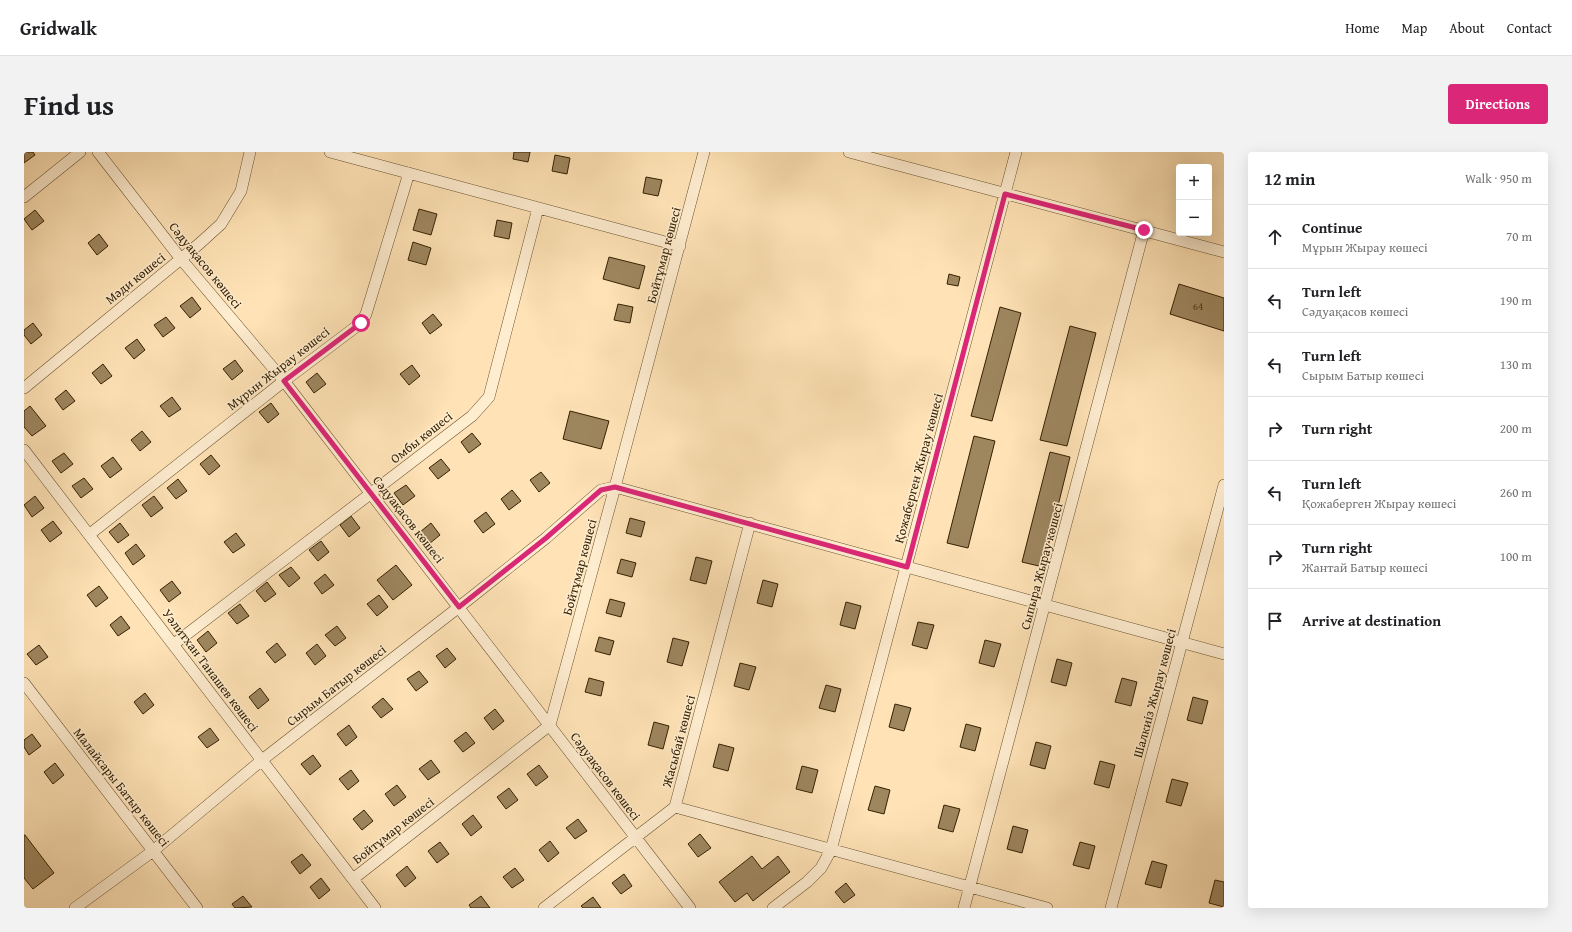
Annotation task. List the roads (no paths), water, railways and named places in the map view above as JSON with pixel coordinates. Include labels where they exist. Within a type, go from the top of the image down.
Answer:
[{"type":"street","points":[[24,197],[80,152]]},
{"type":"street","name":"Сәдуақасов көшесі","points":[[98,152],[181,259],[284,381],[690,908]]},
{"type":"street","name":"Мәди көшесі","points":[[24,388],[181,259],[221,224],[241,191],[250,152]]},
{"type":"street","points":[[330,152],[680,246]]},
{"type":"street","name":"Бойтұмар көшесі","points":[[353,879],[550,725],[680,246],[704,152]]},
{"type":"street","points":[[849,152],[1224,252]]},
{"type":"street","name":"Қожаберген Жырау көшесі","points":[[774,908],[807,882],[821,868],[831,850],[1016,152]]},
{"type":"street","name":"Мұрын Жырау көшесі","points":[[90,534],[284,381],[361,323],[366,314],[409,172]]},
{"type":"street","name":"Омбы көшесі","points":[[174,644],[472,416],[489,397],[538,208]]},
{"type":"street","name":"Сыпыра Жырау көшесі","points":[[964,908],[1144,230]]},
{"type":"street","name":"Уәлитхан Танашев көшесі","points":[[24,450],[90,534],[375,908]]},
{"type":"street","name":"Шалкиіз Жырау көшесі","points":[[1111,908],[1224,485]]},
{"type":"street","points":[[615,487],[1224,654]]},
{"type":"street","name":"Сырым Батыр көшесі","points":[[75,908],[153,851],[262,760],[546,538],[601,490],[615,487]]},
{"type":"street","name":"Жасыбай көшесі","points":[[544,908],[675,807],[750,523]]},
{"type":"street","name":"Малайсары Батыр көшесі","points":[[24,683],[197,908]]},
{"type":"street","points":[[675,807],[1047,908]]}]
